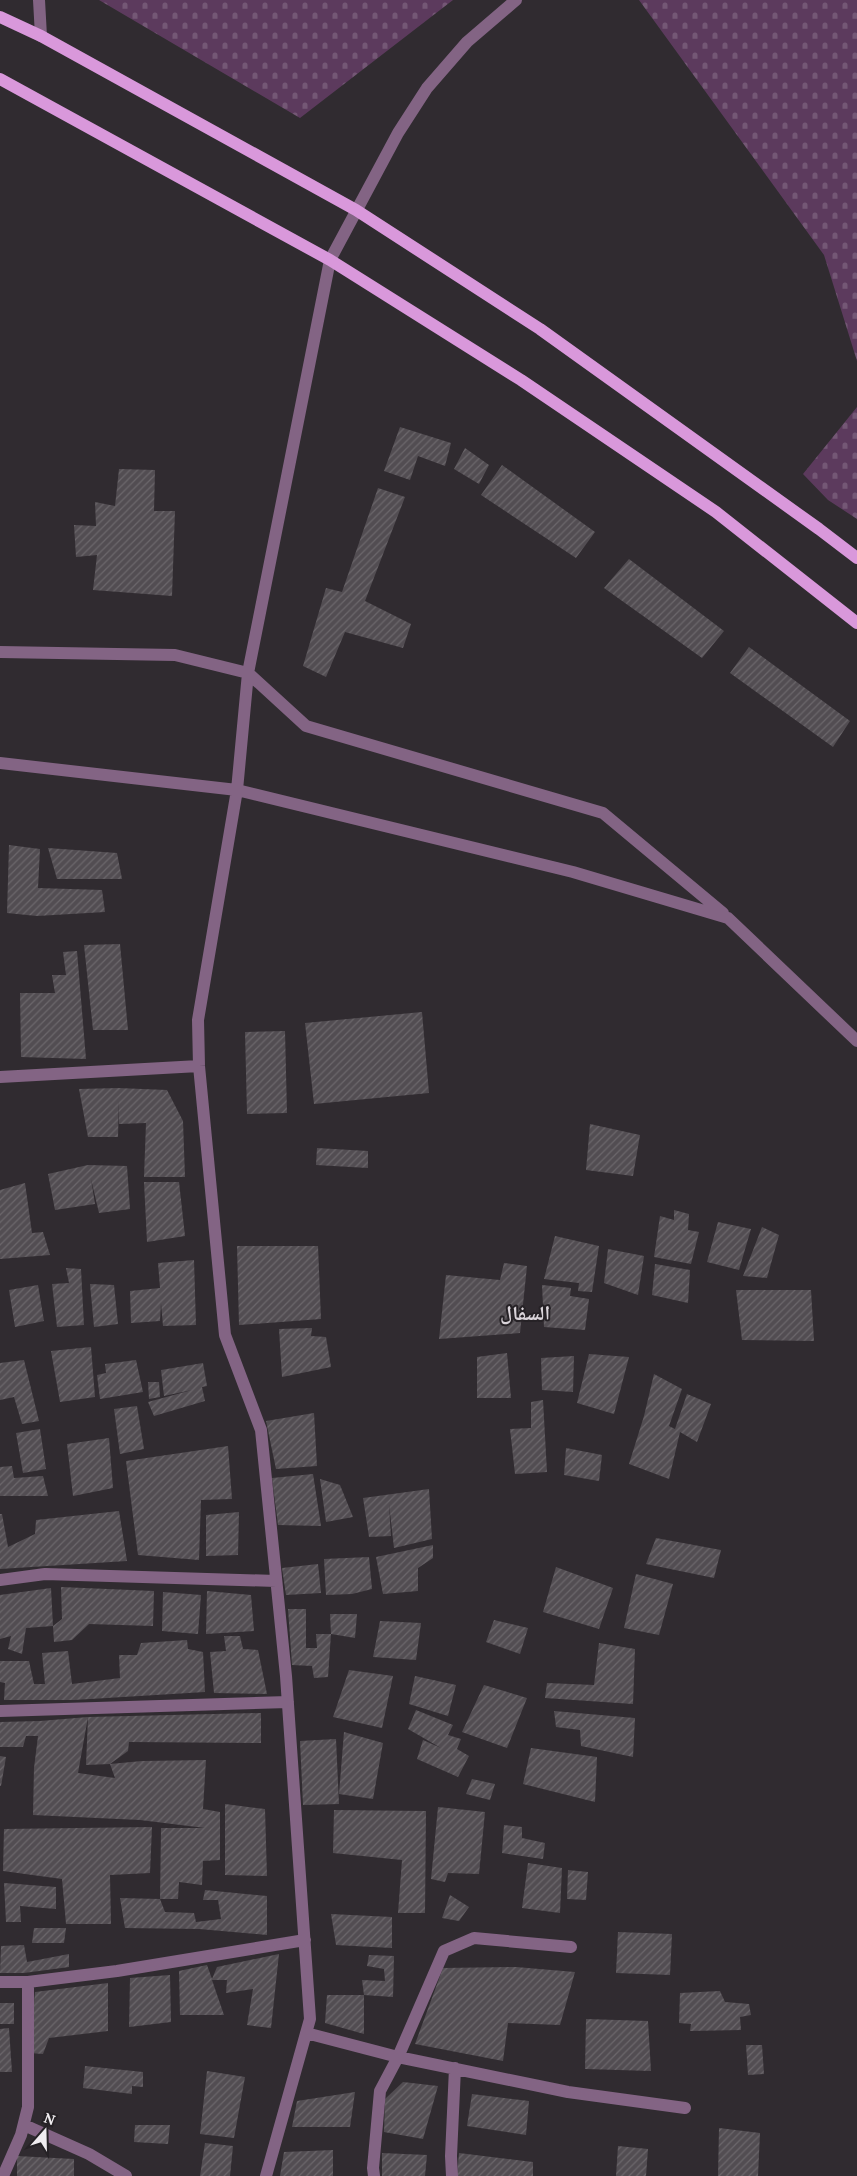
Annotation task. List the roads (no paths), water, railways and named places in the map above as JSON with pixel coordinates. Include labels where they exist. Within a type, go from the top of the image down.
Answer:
[{"type":"main road","points":[[0,18],[41,36],[356,210],[540,330],[804,518],[857,558]]},
{"type":"main road","points":[[0,79],[330,260],[521,380],[716,512],[857,623]]},
{"type":"street","points":[[39,0],[41,36]]},
{"type":"street","points":[[266,2176],[310,2018],[288,1702],[261,1430],[225,1335],[199,1066],[198,1020],[237,790],[248,673],[330,260],[398,133],[426,88],[467,42],[516,0]]},
{"type":"street","points":[[0,652],[175,655],[248,673],[306,726],[603,813],[728,918],[857,1041]]},
{"type":"street","points":[[0,762],[237,790],[572,872],[728,918]]},
{"type":"street","points":[[0,1077],[199,1066]]},
{"type":"street","points":[[0,1580],[45,1574],[276,1581]]},
{"type":"street","points":[[0,1711],[288,1702]]},
{"type":"street","points":[[374,2176],[373,2168],[380,2091],[398,2057],[444,1951],[474,1938],[571,1947]]},
{"type":"street","points":[[0,1982],[28,1982],[117,1970],[305,1940]]},
{"type":"street","points":[[3,2176],[24,2125],[28,2107],[28,1982]]},
{"type":"street","points":[[306,2033],[398,2057],[568,2092],[685,2108]]},
{"type":"street","points":[[452,2176],[451,2156],[455,2068]]},
{"type":"street","points":[[24,2125],[89,2154],[126,2176]]},
{"type":"district","name":"السفال","points":[[525,1312]]}]
